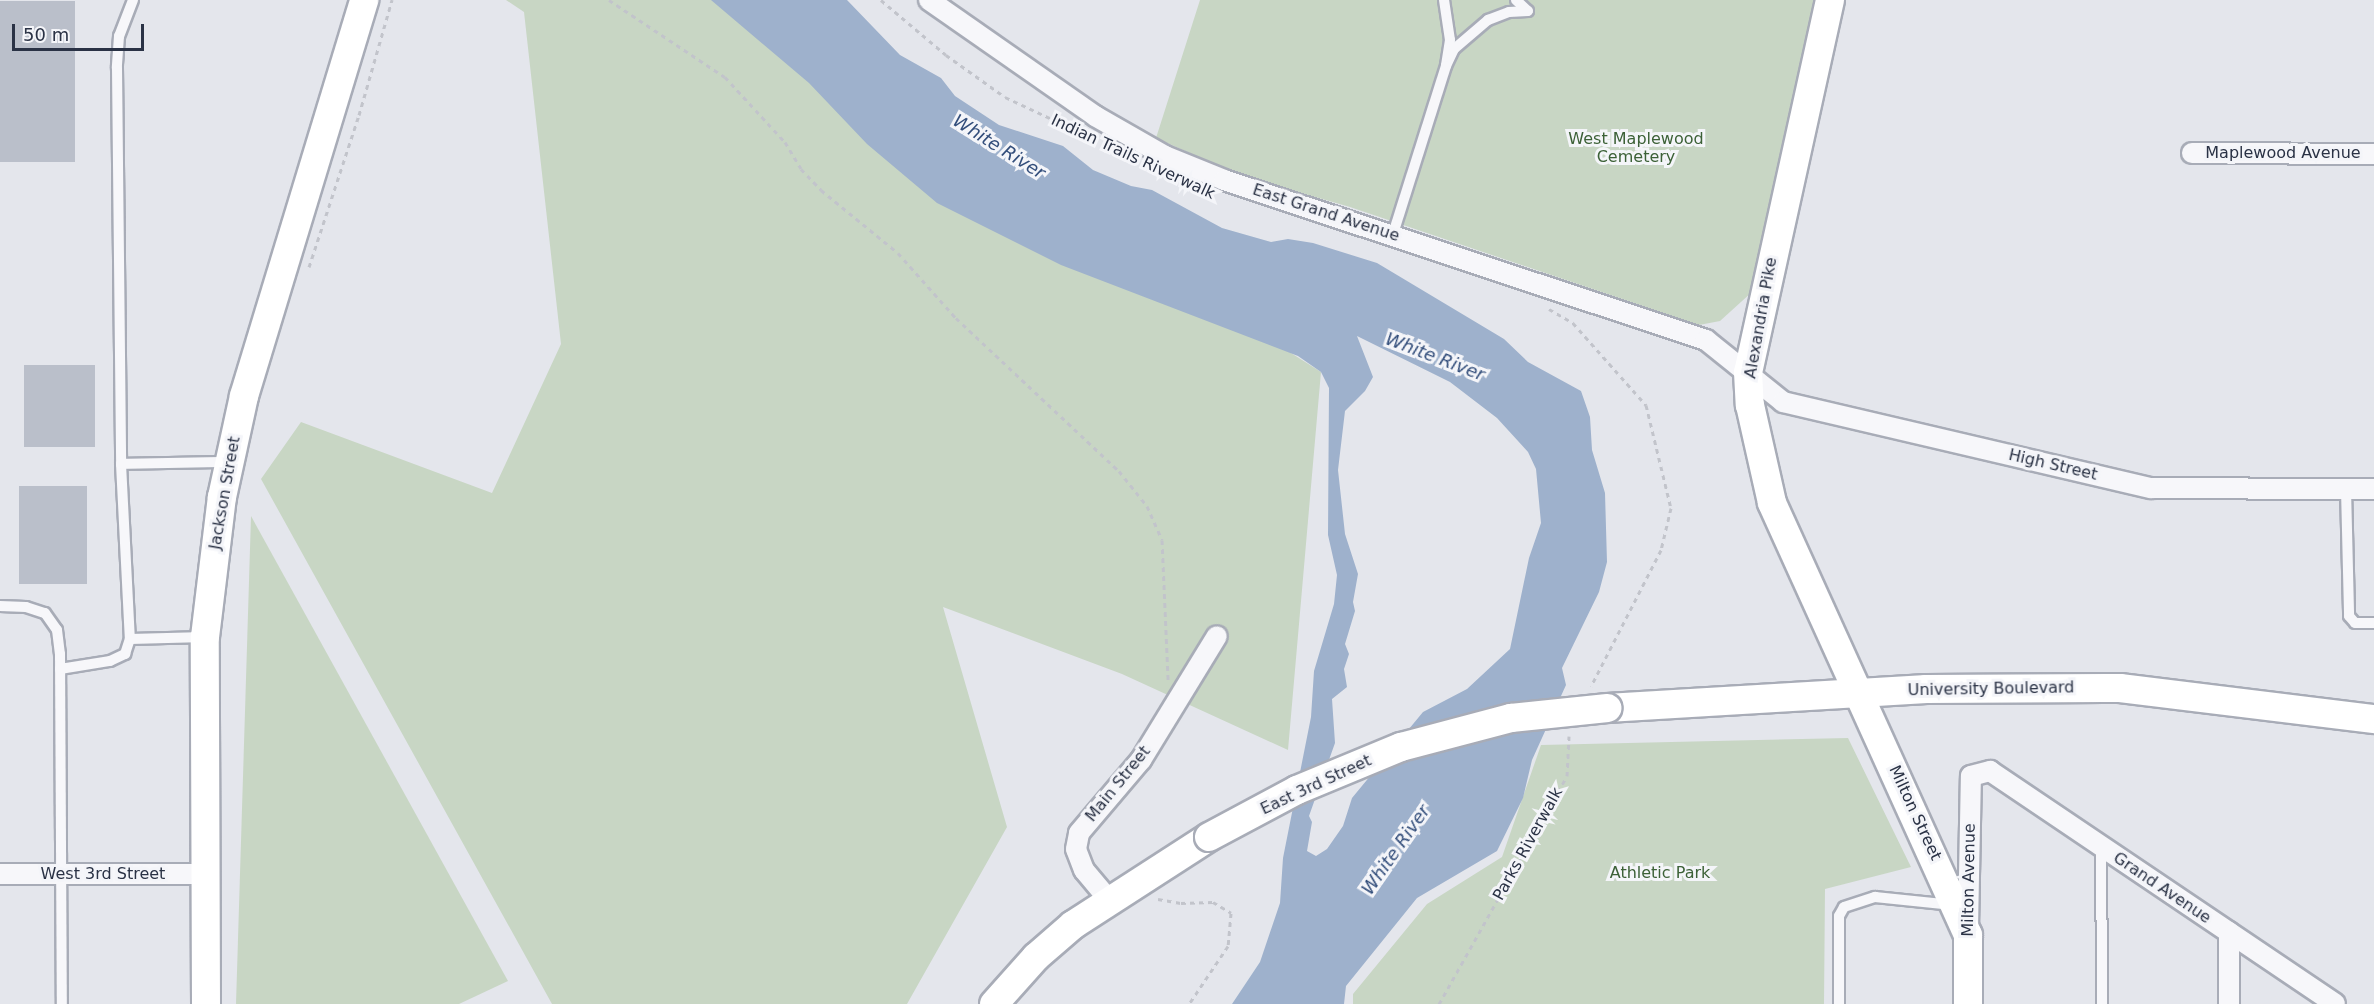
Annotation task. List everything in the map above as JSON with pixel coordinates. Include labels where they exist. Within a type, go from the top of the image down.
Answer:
[{"type":"main road","name":"Jackson Street","points":[[206,1004],[205,637],[229,462],[244,396],[364,0]]},
{"type":"main road","name":"Alexandria Pike","points":[[1830,0],[1748,372],[1756,443],[1772,503],[1859,692]]},
{"type":"main road","name":"University Boulevard","points":[[1599,698],[2120,688],[2374,719]]},
{"type":"main road","name":"Milton Street","points":[[1859,692],[1957,905],[1968,935]]},
{"type":"main road","name":"East 3rd Street","points":[[994,1004],[1057,938],[1209,837],[1297,790],[1401,747],[1510,718],[1599,698]]},
{"type":"main road","name":"Milton Avenue","points":[[1968,935],[1968,1004]]},
{"type":"street","name":"East Grand Avenue","points":[[929,0],[1095,116],[1165,156],[1224,180],[1393,234],[1706,340],[1748,372]]},
{"type":"street","name":"Maplewood Avenue","points":[[2192,153],[2374,154]]},
{"type":"street","name":"High Street","points":[[1748,372],[1783,402],[2151,488],[2374,489]]},
{"type":"street","name":"Main Street","points":[[1110,901],[1084,870],[1076,849],[1079,833],[1142,760],[1217,636]]},
{"type":"street","name":"Grand Avenue","points":[[1990,771],[2335,1004]]},
{"type":"street","name":"Milton Avenue","points":[[1968,935],[1971,776],[1990,771]]},
{"type":"street","name":"West 3rd Street","points":[[0,874],[206,874]]},
{"type":"street","points":[[2229,932],[2229,1004]]},
{"type":"lane","points":[[60,669],[110,661],[125,654],[130,639],[121,464],[117,68],[119,36],[133,0]]},
{"type":"lane","points":[[1444,0],[1450,40],[1446,66]]},
{"type":"lane","points":[[1393,234],[1446,66],[1454,49],[1488,20],[1509,12],[1528,11],[1516,0]]},
{"type":"lane","points":[[121,464],[229,462]]},
{"type":"lane","points":[[2346,489],[2349,616],[2355,623],[2374,623]]},
{"type":"lane","points":[[0,606],[26,607],[45,613],[57,630],[60,669],[62,1004]]},
{"type":"lane","points":[[130,639],[205,637]]},
{"type":"lane","points":[[2101,846],[2102,1004]]},
{"type":"lane","points":[[1839,1004],[1839,916],[1844,907],[1875,897],[1957,905]]},
{"type":"path","points":[[304,279],[359,115],[392,0]]},
{"type":"path","points":[[609,0],[725,77],[785,142],[801,169],[821,190],[898,253],[957,318],[1119,471],[1147,506],[1162,540],[1164,646],[1169,685],[1178,701]]},
{"type":"path","name":"Indian Trails Riverwalk","points":[[881,0],[946,55],[1005,97],[1106,144]]},
{"type":"path","points":[[1542,304],[1573,323],[1646,405],[1671,508],[1661,550],[1599,698]]},
{"type":"path","name":"Parks Riverwalk","points":[[1439,1004],[1567,776],[1569,730]]},
{"type":"path","points":[[1158,899],[1181,903],[1214,902],[1231,913],[1228,946],[1189,1004]]},
{"type":"green space","points":[[506,0],[732,0],[1321,372],[1288,750],[1122,674],[943,607],[1007,827],[907,1004],[552,1004],[261,479],[301,422],[492,493],[561,344],[524,12]]},
{"type":"green space","name":"West Maplewood Cemetery","points":[[1200,0],[1821,0],[1752,292],[1720,321],[1699,325],[1350,207],[1239,175],[1156,138]]},
{"type":"green space","points":[[251,516],[508,981],[459,1004],[236,1004]]},
{"type":"green space","name":"Athletic Park","points":[[1848,738],[1911,867],[1825,889],[1824,1004],[1353,1004],[1353,994],[1427,904],[1502,857],[1541,745]]},
{"type":"water","name":"White River","points":[[711,0],[847,0],[900,55],[941,78],[955,96],[999,125],[1063,146],[1093,170],[1131,186],[1152,190],[1222,228],[1271,242],[1288,239],[1313,243],[1377,263],[1504,339],[1528,362],[1581,391],[1590,417],[1592,450],[1605,493],[1607,562],[1599,592],[1562,668],[1566,685],[1532,760],[1523,798],[1497,851],[1417,898],[1346,986],[1344,1004],[1232,1004],[1260,962],[1280,903],[1283,858],[1311,717],[1314,671],[1334,604],[1337,575],[1328,535],[1329,388],[1321,372],[1298,356],[1061,265],[937,203],[867,144],[809,83]],"holes":[[[1357,336],[1450,382],[1497,418],[1528,452],[1536,469],[1541,523],[1529,558],[1510,649],[1467,689],[1423,712],[1352,798],[1343,826],[1327,849],[1316,856],[1307,851],[1312,822],[1309,816],[1335,743],[1332,699],[1347,687],[1344,669],[1349,654],[1345,644],[1355,611],[1353,602],[1358,574],[1345,534],[1338,470],[1345,411],[1365,391],[1373,377]]]},
{"type":"building","points":[[0,1],[75,1],[75,162],[0,162]]},
{"type":"building","points":[[24,365],[95,365],[95,447],[24,447]]},
{"type":"building","points":[[19,486],[87,486],[87,584],[19,584]]}]
